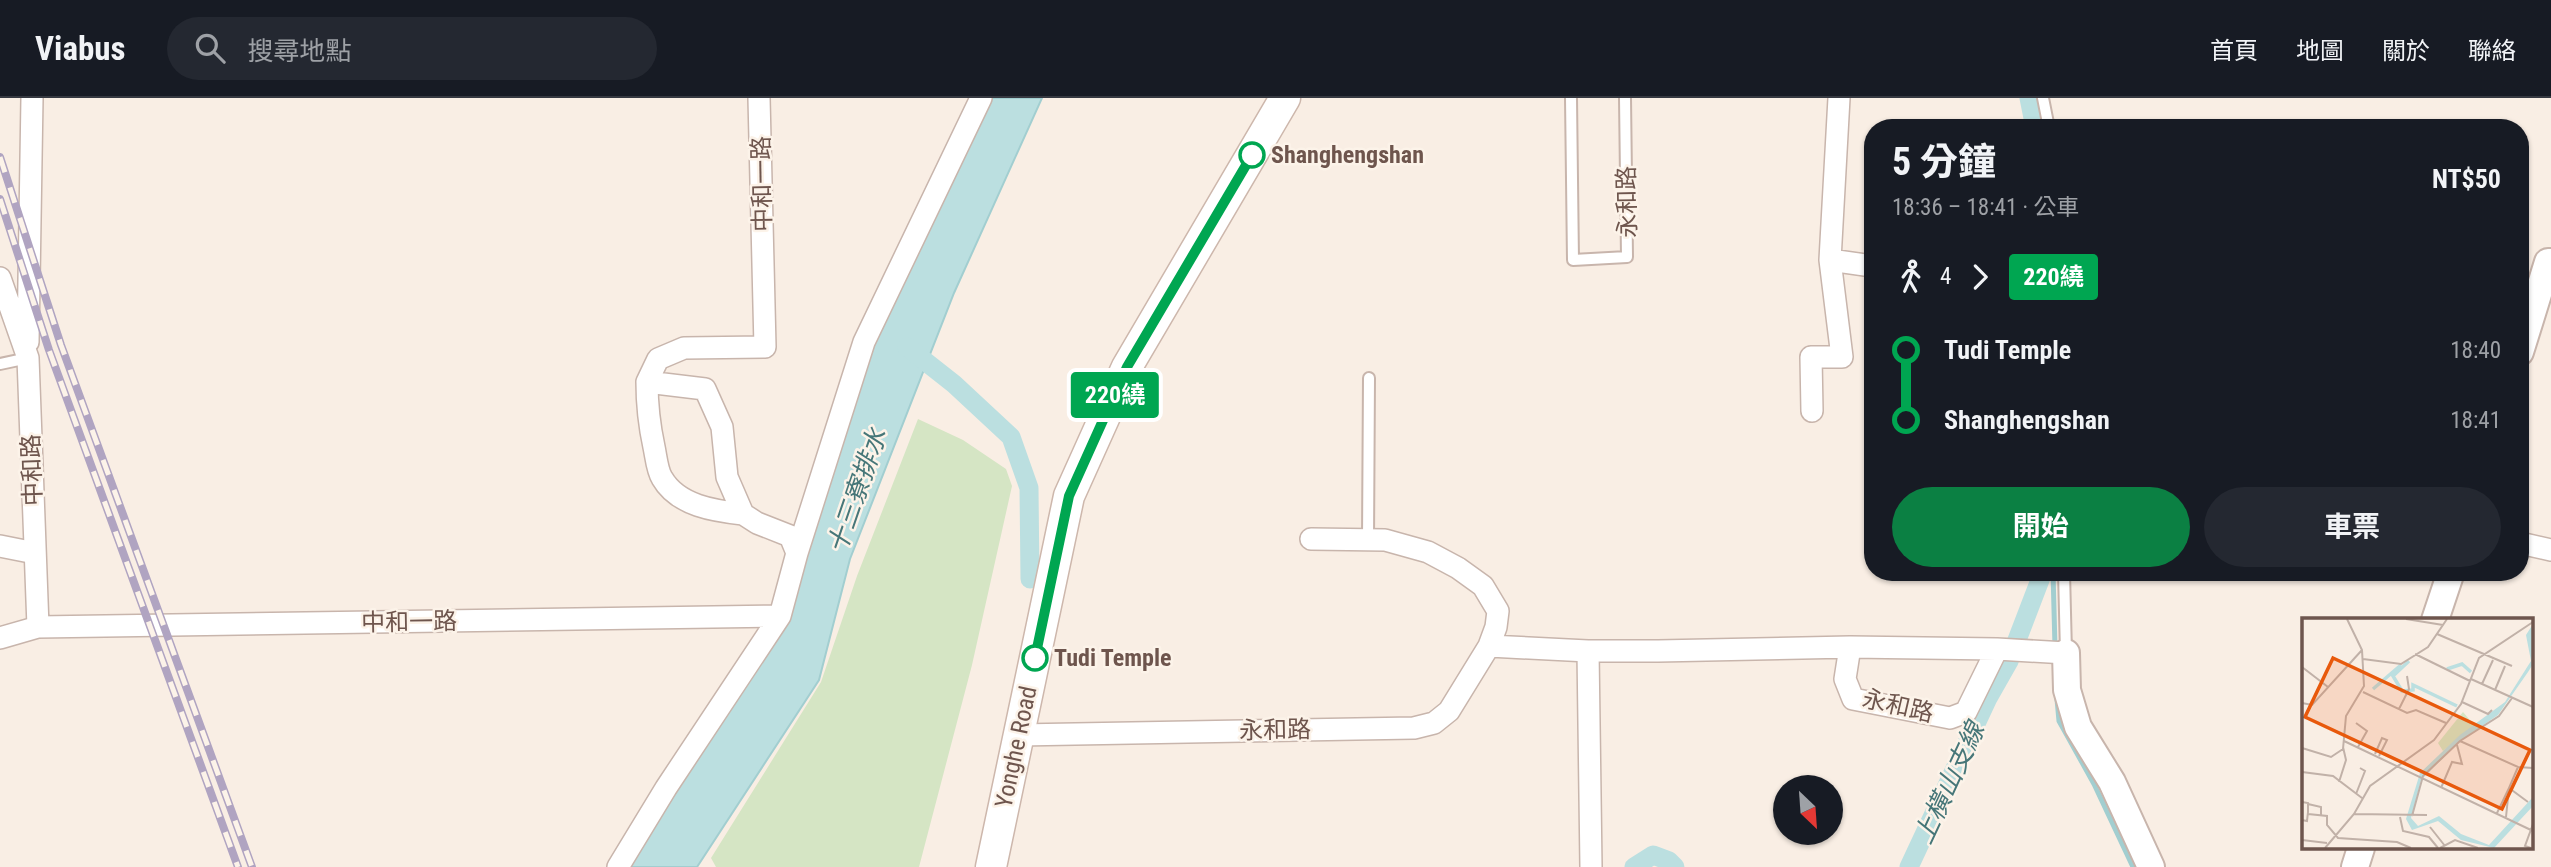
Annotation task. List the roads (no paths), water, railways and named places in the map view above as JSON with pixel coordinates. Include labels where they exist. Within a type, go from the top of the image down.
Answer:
[{"type":"main road","name":"Yonghe Road","points":[[991,867],[1069,496],[1127,367],[1285,98]]},
{"type":"street","points":[[27,358],[32,98]]},
{"type":"street","name":"中和一路","points":[[647,382],[659,359],[684,348],[765,347],[760,98]]},
{"type":"street","points":[[618,867],[666,788],[780,616],[797,553],[864,342],[981,98]]},
{"type":"street","points":[[1812,411],[1811,357],[1842,357],[1830,260],[1839,98]]},
{"type":"street","points":[[1830,260],[1864,265]]},
{"type":"street","points":[[2529,323],[2548,262],[2551,262]]},
{"type":"street","name":"中和路","points":[[0,278],[27,358],[38,627]]},
{"type":"street","points":[[743,514],[727,477],[722,427],[705,389],[647,382],[647,412],[661,477],[673,491],[710,510],[743,514],[757,523],[790,536],[797,553]]},
{"type":"street","name":"永和路","points":[[1019,735],[1414,728],[1434,723],[1450,712],[1489,646],[1496,627],[1498,611],[1483,586],[1458,568],[1428,552],[1385,540],[1311,539]]},
{"type":"street","points":[[2529,545],[2551,550]]},
{"type":"street","points":[[0,546],[35,553]]},
{"type":"street","points":[[2436,618],[2448,581]]},
{"type":"street","name":"中和一路","points":[[38,627],[780,616]]},
{"type":"street","points":[[0,638],[38,627]]},
{"type":"street","points":[[1489,646],[1588,651],[1850,647],[2066,653],[2067,690],[2078,727],[2112,782],[2151,867]]},
{"type":"street","name":"永和路","points":[[1850,647],[1844,679],[1853,699],[1951,718],[1966,712],[2002,650]]},
{"type":"street","points":[[1588,651],[1591,867]]},
{"type":"street","points":[[2355,867],[2360,850]]},
{"type":"lane","name":"永和路","points":[[1571,98],[1573,260],[1628,257],[1625,98]]},
{"type":"lane","points":[[2043,98],[2047,119]]},
{"type":"lane","points":[[0,364],[27,358]]},
{"type":"lane","points":[[1368,540],[1369,379]]},
{"type":"lane","points":[[2064,581],[2066,653]]},
{"type":"water","name":"十三寮排水","points":[[989,98],[1042,98],[954,293],[850,559],[819,680],[697,867],[627,867],[786,619],[868,345]]},
{"type":"waterway","points":[[2029,98],[2033,119]]},
{"type":"waterway","points":[[907,347],[954,384],[1011,437],[1029,488],[1030,579]]},
{"type":"waterway","name":"上橫山支線","points":[[1909,867],[1988,698],[2009,661],[2040,581]]},
{"type":"waterway","points":[[2053,581],[2055,647]]},
{"type":"waterway","points":[[2057,699],[2059,721],[2094,784],[2133,867]]},
{"type":"waterway","points":[[1634,867],[1653,855],[1669,861],[1675,867]]},
{"type":"railway","points":[[0,157],[61,345],[252,867]]},
{"type":"railway","points":[[0,199],[49,350],[238,867]]},
{"type":"place","name":"Shanghengshan","points":[[1252,155]]},
{"type":"place","name":"Tudi Temple","points":[[1035,658]]}]
